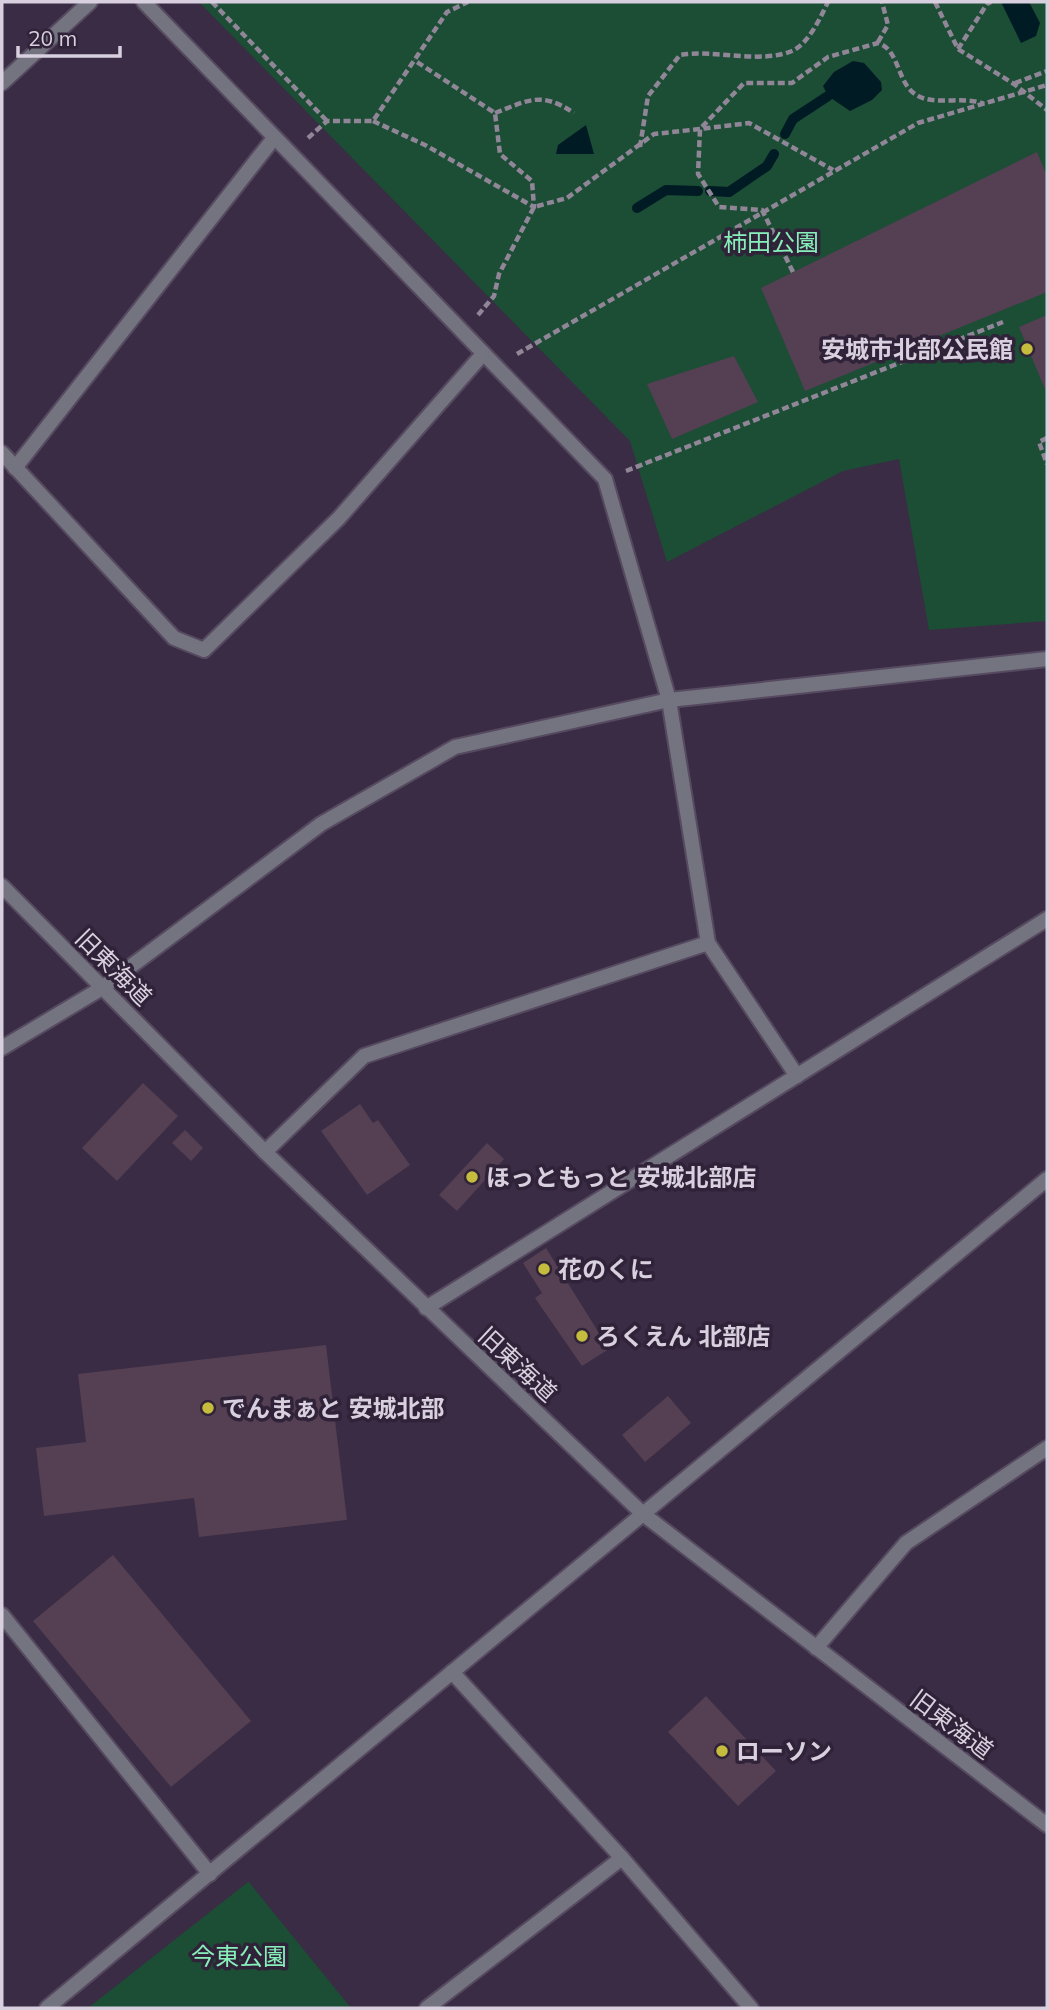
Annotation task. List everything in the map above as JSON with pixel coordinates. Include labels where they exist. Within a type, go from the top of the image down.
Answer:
[{"type":"street","points":[[2,83],[90,2]]},
{"type":"street","points":[[144,2],[482,355],[498,366],[605,479],[670,700],[708,943],[797,1076]]},
{"type":"street","points":[[15,468],[274,138]]},
{"type":"street","points":[[2,453],[174,638],[204,650],[339,518],[482,355]]},
{"type":"street","points":[[2,1048],[102,988],[321,824],[455,747],[670,700],[1047,659]]},
{"type":"street","name":"旧東海道","points":[[2,886],[265,1152],[643,1514],[1047,1825]]},
{"type":"street","points":[[426,1308],[1047,919]]},
{"type":"street","points":[[265,1152],[364,1056],[708,943]]},
{"type":"street","points":[[47,2008],[1047,1179]]},
{"type":"street","points":[[816,1648],[906,1543],[1047,1448]]},
{"type":"street","points":[[2,1615],[210,1874]]},
{"type":"street","points":[[452,1672],[622,1858],[751,2008]]},
{"type":"street","points":[[427,2008],[622,1858]]},
{"type":"path","points":[[212,2],[327,121]]},
{"type":"path","points":[[373,121],[447,12],[468,2]]},
{"type":"path","points":[[640,147],[648,96],[680,55],[699,52],[759,56],[794,50],[815,28],[828,2]]},
{"type":"path","points":[[878,43],[888,25],[882,2]]},
{"type":"path","points":[[935,2],[958,49],[1014,84],[1047,110]]},
{"type":"path","points":[[958,49],[986,4],[992,2]]},
{"type":"path","points":[[762,210],[719,207],[698,174],[700,129],[744,83],[792,83],[828,57],[878,43],[888,48],[913,93],[923,98],[976,100],[985,104]]},
{"type":"path","points":[[414,60],[495,113],[500,154],[532,181],[534,207],[499,274],[494,296],[463,334]]},
{"type":"path","points":[[1014,84],[1047,71]]},
{"type":"path","points":[[498,366],[762,210],[918,123],[1047,85]]},
{"type":"path","points":[[495,113],[529,100],[555,100],[574,113]]},
{"type":"path","points":[[290,154],[327,121],[373,121],[425,145],[534,207],[567,198],[640,147],[654,134],[749,123],[833,170]]},
{"type":"path","points":[[762,210],[793,272]]},
{"type":"path","points":[[605,479],[1003,322]]},
{"type":"path","points":[[1047,438],[1039,442],[1047,464]]},
{"type":"green space","name":"柿田公園","points":[[199,2],[1047,2],[1047,621],[929,630],[899,459],[843,471],[667,562],[630,441]]},
{"type":"green space","name":"今東公園","points":[[248,1882],[351,2008],[88,2008]]},
{"type":"water","points":[[1001,2],[1029,2],[1040,23],[1036,36],[1021,43]]},
{"type":"water","points":[[853,61],[864,63],[881,82],[882,90],[872,100],[850,111],[828,96],[823,86],[834,72]]},
{"type":"water","points":[[586,125],[594,154],[556,154],[558,145]]},
{"type":"building","points":[[1037,152],[1047,176],[1047,292],[805,391],[761,288]]},
{"type":"building","points":[[1047,315],[1047,394],[1019,327]]},
{"type":"building","points":[[734,356],[758,402],[672,439],[647,384]]},
{"type":"building","points":[[143,1083],[178,1116],[117,1181],[82,1148]]},
{"type":"building","points":[[360,1104],[373,1123],[378,1120],[410,1165],[367,1195],[321,1131]]},
{"type":"building","points":[[185,1130],[203,1148],[191,1161],[172,1143]]},
{"type":"building","name":"ほっともっと 安城北部店","points":[[487,1143],[504,1159],[457,1211],[439,1195]]},
{"type":"building","points":[[546,1248],[609,1349],[582,1366],[535,1298],[542,1293],[523,1263]]},
{"type":"building","name":"でんまぁと 安城北部","points":[[326,1345],[347,1520],[199,1537],[194,1498],[44,1516],[36,1448],[86,1442],[78,1374]]},
{"type":"building","points":[[668,1396],[691,1423],[645,1462],[622,1435]]},
{"type":"building","points":[[113,1555],[251,1721],[171,1787],[33,1621]]},
{"type":"building","name":"ローソン","points":[[706,1696],[776,1771],[738,1806],[668,1732]]},
{"type":"waterway","points":[[785,134],[793,119],[828,96]]},
{"type":"waterway","points":[[710,191],[729,192],[767,166],[774,154]]},
{"type":"waterway","points":[[637,208],[666,190],[698,191]]},
{"type":"place","name":"安城市北部公民館","points":[[1027,349]]},
{"type":"place","name":"ほっともっと 安城北部店","points":[[472,1177]]},
{"type":"place","name":"花のくに","points":[[544,1269]]},
{"type":"place","name":"ろくえん 北部店","points":[[582,1336]]},
{"type":"place","name":"でんまぁと 安城北部","points":[[208,1408]]},
{"type":"place","name":"ローソン","points":[[722,1751]]}]
